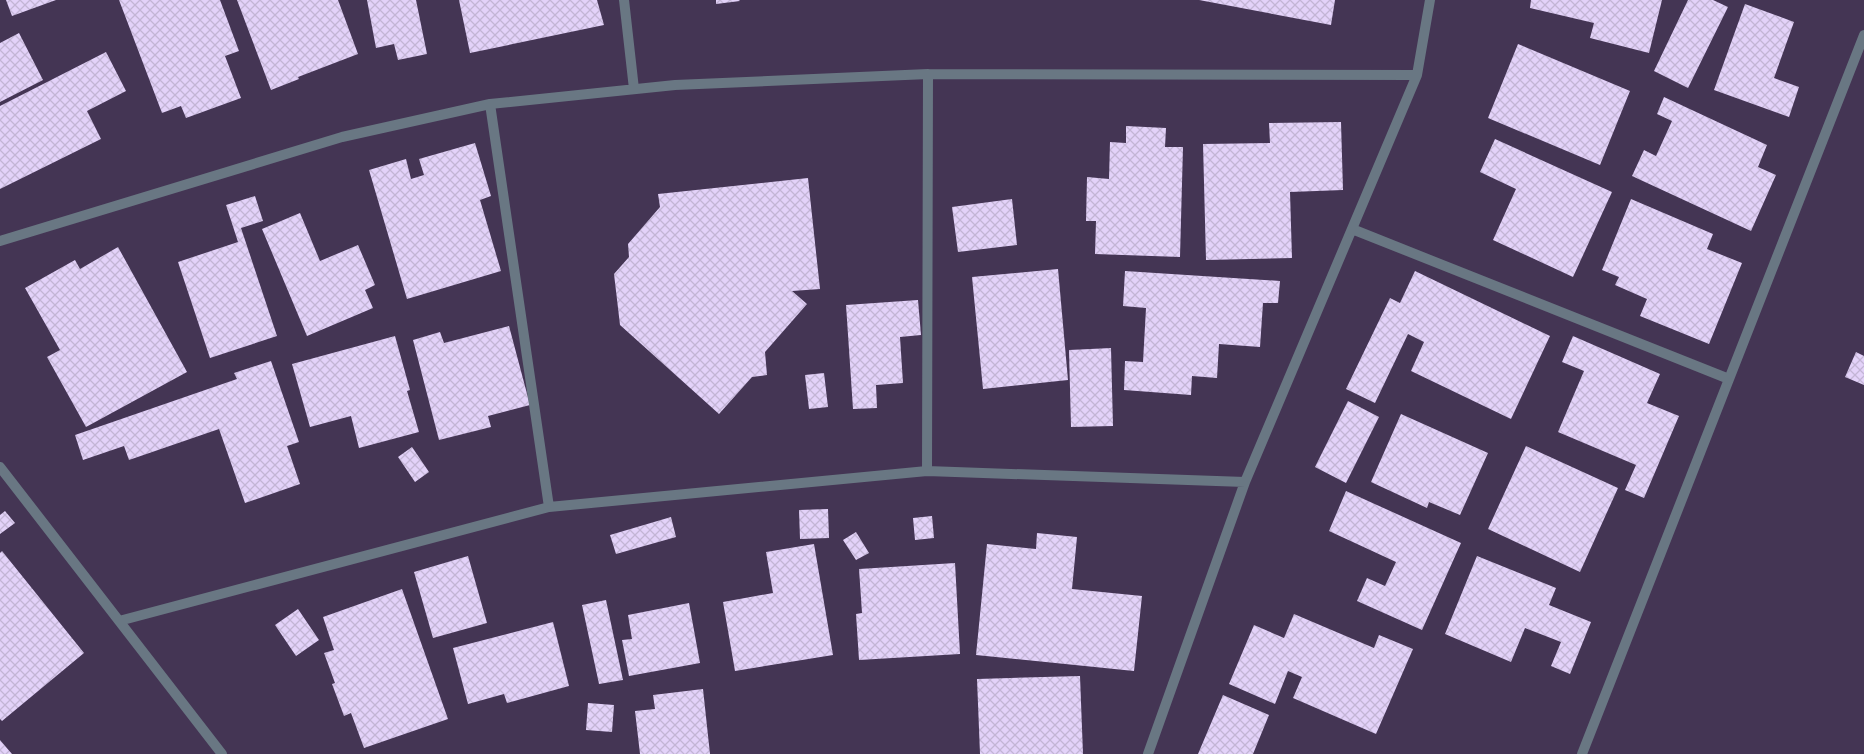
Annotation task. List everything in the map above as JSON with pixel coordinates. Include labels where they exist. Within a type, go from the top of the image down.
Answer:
[{"type":"street","points":[[624,0],[634,89]]},
{"type":"street","points":[[1148,754],[1245,482],[1417,76],[1430,0]]},
{"type":"street","points":[[1582,754],[1864,35]]},
{"type":"street","points":[[927,471],[928,74]]},
{"type":"street","points":[[0,241],[342,137],[490,104],[685,84],[928,74],[1417,76]]},
{"type":"street","points":[[490,104],[549,506]]},
{"type":"street","points":[[1352,229],[1729,379]]},
{"type":"street","points":[[1,470],[222,754]]},
{"type":"street","points":[[119,621],[549,506],[927,471],[1245,482]]},
{"type":"building","points":[[6,0],[56,0],[12,16]]},
{"type":"building","points":[[119,0],[220,0],[239,51],[225,56],[241,98],[186,118],[181,106],[162,113]]},
{"type":"building","points":[[237,0],[338,0],[358,54],[298,77],[299,79],[271,90]]},
{"type":"building","points":[[367,0],[416,0],[427,54],[398,60],[394,44],[376,48]]},
{"type":"building","points":[[459,0],[597,0],[604,25],[470,53]]},
{"type":"building","points":[[716,0],[739,0],[740,1],[716,4]]},
{"type":"building","points":[[1199,0],[1335,0],[1331,25]]},
{"type":"building","points":[[1531,0],[1662,0],[1649,53],[1590,38],[1594,23],[1530,8]]},
{"type":"building","points":[[1688,0],[1713,0],[1728,7],[1688,88],[1654,71]]},
{"type":"building","points":[[1745,4],[1794,22],[1774,78],[1799,87],[1789,117],[1714,90]]},
{"type":"building","points":[[19,33],[43,80],[0,102],[0,43]]},
{"type":"building","points":[[1518,44],[1630,91],[1600,165],[1488,118]]},
{"type":"building","points":[[106,52],[126,91],[87,111],[101,139],[0,189],[0,106]]},
{"type":"building","points":[[1664,97],[1767,145],[1758,167],[1776,175],[1751,231],[1632,176],[1644,150],[1656,156],[1672,121],[1657,114]]},
{"type":"building","points":[[1341,122],[1343,190],[1290,192],[1292,258],[1206,260],[1203,144],[1270,143],[1269,123]]},
{"type":"building","points":[[1126,126],[1166,128],[1165,147],[1183,147],[1180,257],[1095,254],[1096,221],[1086,221],[1087,177],[1109,179],[1110,142],[1126,143]]},
{"type":"building","points":[[1495,139],[1612,192],[1573,277],[1493,240],[1516,189],[1480,172]]},
{"type":"building","points":[[475,143],[491,196],[480,200],[501,271],[407,299],[369,170],[406,159],[411,179],[424,175],[419,159]]},
{"type":"building","points":[[808,178],[820,289],[792,291],[807,304],[765,352],[767,375],[752,377],[719,414],[620,325],[614,274],[629,257],[628,244],[660,207],[658,194]]},
{"type":"building","points":[[255,196],[263,221],[241,228],[277,336],[210,358],[178,262],[238,242],[226,205]]},
{"type":"building","points":[[1012,199],[1017,245],[958,252],[952,207]]},
{"type":"building","points":[[1631,199],[1713,234],[1707,249],[1742,263],[1709,344],[1640,316],[1647,299],[1615,285],[1619,277],[1602,270]]},
{"type":"building","points":[[300,213],[320,261],[358,245],[375,285],[365,290],[373,308],[307,336],[262,229]]},
{"type":"building","points":[[118,247],[187,372],[86,427],[47,357],[60,350],[25,288],[75,260],[80,269]]},
{"type":"building","points":[[1058,269],[1068,380],[983,389],[972,277]]},
{"type":"building","points":[[1125,271],[1280,281],[1278,303],[1263,303],[1260,347],[1219,344],[1217,378],[1192,376],[1191,395],[1124,390],[1125,361],[1143,362],[1146,308],[1123,306]]},
{"type":"building","points":[[1415,271],[1550,336],[1511,419],[1411,371],[1424,342],[1408,334],[1375,403],[1346,389],[1390,298],[1400,303]]},
{"type":"building","points":[[918,300],[921,335],[900,337],[903,383],[876,385],[877,408],[853,409],[846,305]]},
{"type":"building","points":[[509,326],[530,405],[488,416],[491,427],[439,440],[413,340],[440,332],[444,343]]},
{"type":"building","points":[[395,336],[410,390],[407,391],[419,432],[359,448],[351,416],[310,427],[292,364]]},
{"type":"building","points":[[1573,336],[1660,374],[1647,403],[1679,416],[1644,498],[1625,490],[1636,465],[1558,432],[1584,371],[1562,362]]},
{"type":"building","points":[[1111,348],[1113,426],[1071,427],[1069,350]]},
{"type":"building","points":[[1856,352],[1864,356],[1864,385],[1845,377]]},
{"type":"building","points":[[271,361],[299,442],[287,446],[300,484],[245,503],[219,429],[129,460],[124,446],[83,460],[75,435],[237,379],[234,373]]},
{"type":"building","points":[[824,373],[828,407],[809,409],[805,375]]},
{"type":"building","points":[[1348,401],[1379,417],[1346,483],[1315,467]]},
{"type":"building","points":[[1401,414],[1488,453],[1460,515],[1429,502],[1427,508],[1371,482]]},
{"type":"building","points":[[1526,446],[1618,488],[1580,572],[1488,529]]},
{"type":"building","points":[[412,447],[429,472],[415,482],[398,457]]},
{"type":"building","points":[[1346,491],[1461,543],[1422,630],[1357,601],[1367,578],[1385,586],[1396,562],[1329,531]]},
{"type":"building","points":[[828,509],[829,538],[800,539],[799,510]]},
{"type":"building","points":[[5,511],[15,523],[0,534],[0,515]]},
{"type":"building","points":[[932,516],[934,538],[915,540],[913,518]]},
{"type":"building","points":[[671,517],[676,537],[616,554],[610,535]]},
{"type":"building","points":[[856,532],[869,553],[856,560],[843,540]]},
{"type":"building","points":[[1037,533],[1077,537],[1072,589],[1142,596],[1134,671],[976,655],[987,544],[1036,549]]},
{"type":"building","points":[[814,544],[833,655],[735,671],[723,602],[773,593],[766,552]]},
{"type":"building","points":[[2,551],[84,653],[2,721],[0,719],[0,553]]},
{"type":"building","points":[[468,556],[487,623],[433,638],[414,572]]},
{"type":"building","points":[[1477,556],[1556,588],[1549,605],[1591,622],[1570,674],[1551,666],[1561,642],[1525,628],[1511,662],[1445,634]]},
{"type":"building","points":[[955,563],[960,654],[859,660],[856,614],[862,613],[859,569]]},
{"type":"building","points":[[402,589],[448,719],[364,748],[351,713],[344,716],[332,684],[335,683],[324,653],[334,650],[323,617]]},
{"type":"building","points":[[606,600],[623,680],[599,684],[582,605]]},
{"type":"building","points":[[689,603],[700,663],[629,676],[622,640],[632,639],[628,615]]},
{"type":"building","points":[[298,609],[319,640],[296,656],[275,625]]},
{"type":"building","points":[[1294,614],[1374,648],[1379,635],[1413,649],[1376,734],[1293,698],[1302,677],[1288,671],[1275,704],[1229,684],[1254,625],[1284,638]]},
{"type":"building","points":[[553,622],[569,686],[507,703],[504,694],[468,704],[453,648]]},
{"type":"building","points":[[1080,676],[1083,754],[980,754],[977,679]]},
{"type":"building","points":[[703,689],[710,754],[640,754],[635,711],[655,709],[653,695]]},
{"type":"building","points":[[1223,695],[1269,715],[1253,754],[1198,754]]},
{"type":"building","points":[[588,703],[614,705],[612,732],[586,730]]},
{"type":"building","points":[[0,740],[12,754],[0,754]]}]
